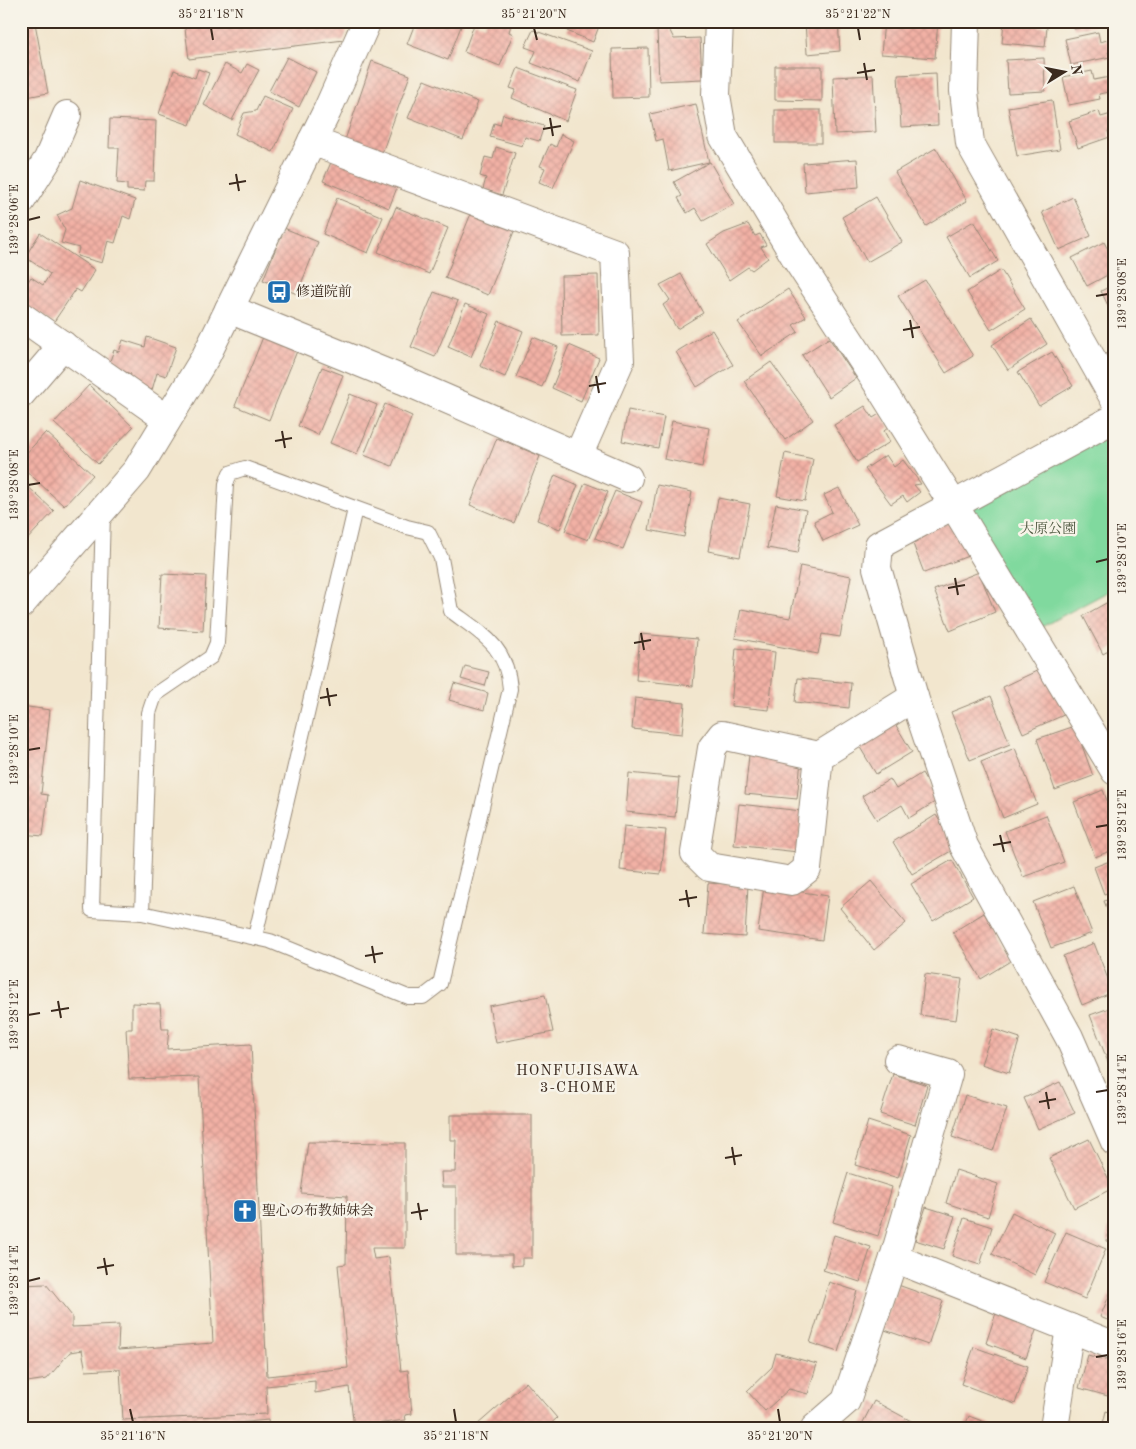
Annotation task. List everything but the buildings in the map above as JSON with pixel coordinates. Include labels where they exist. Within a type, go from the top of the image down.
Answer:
[{"type":"street","points":[[21,604],[137,470],[206,356],[312,141],[367,21]]},
{"type":"street","points":[[719,21],[716,95],[723,136],[797,260],[878,384],[1115,771]]},
{"type":"street","points":[[966,21],[964,91],[970,143],[1115,400]]},
{"type":"street","points":[[21,201],[48,159],[67,116]]},
{"type":"street","points":[[312,141],[615,253],[620,361],[578,456]]},
{"type":"street","points":[[229,310],[403,380],[628,478]]},
{"type":"street","points":[[21,316],[167,419]]},
{"type":"street","points":[[21,394],[63,345]]},
{"type":"street","points":[[1115,418],[952,504],[879,545],[877,568],[914,697],[964,846],[1069,1037],[1115,1142]]},
{"type":"street","points":[[819,756],[807,869],[792,881],[709,867],[695,853],[712,748],[722,735],[819,756],[914,697]]},
{"type":"street","points":[[815,1428],[846,1401],[894,1258],[948,1074],[898,1060]]},
{"type":"street","points":[[894,1258],[1115,1346]]},
{"type":"street","points":[[1054,1428],[1070,1328]]},
{"type":"lane","points":[[103,509],[92,910],[142,913],[270,940],[408,997],[423,997],[440,984],[510,689],[508,673],[493,642],[451,611],[441,558],[428,532],[407,527],[355,509],[245,468],[230,472],[226,484],[217,643],[212,657],[155,695],[149,713],[142,913]]},
{"type":"lane","points":[[255,938],[355,509]]},
{"type":"green space","name":"大原公園","points":[[1115,418],[1115,588],[1032,632],[953,504]]},
{"type":"place","name":"修道院前","points":[[279,292]]},
{"type":"place","name":"聖心の布教姉妹会","points":[[245,1211]]},
{"type":"district","name":"HONFUJISAWA 3-CHOME","points":[[578,1080]]}]
